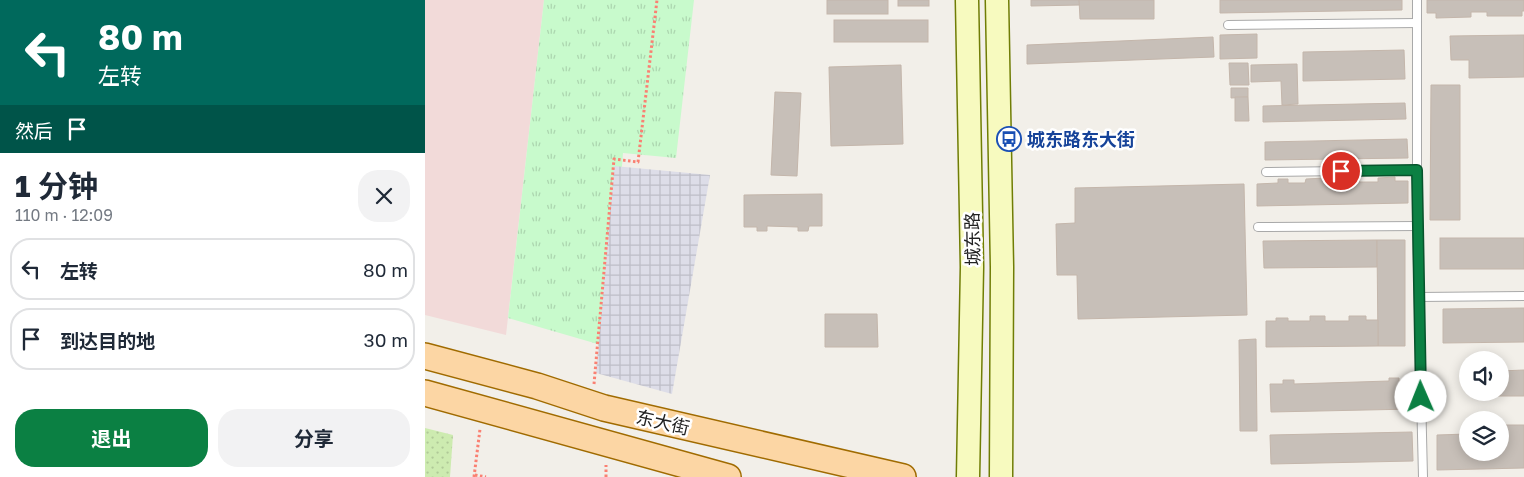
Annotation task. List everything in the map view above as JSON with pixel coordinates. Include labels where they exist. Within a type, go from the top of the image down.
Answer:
[{"type":"main road","name":"城东路","points":[[967,0],[972,267],[968,477]]},
{"type":"main road","name":"城东路","points":[[997,0],[1002,267],[1001,477]]},
{"type":"main road","name":"东大街","points":[[425,356],[537,386],[603,408],[903,477]]},
{"type":"main road","name":"东大街","points":[[425,393],[728,477]]},
{"type":"lane","points":[[1417,0],[1417,226],[1423,477]]},
{"type":"lane","points":[[1228,25],[1417,23]]},
{"type":"lane","points":[[1266,172],[1417,170]]},
{"type":"lane","points":[[1258,228],[1417,226]]},
{"type":"lane","points":[[1419,297],[1524,296]]},
{"type":"path","points":[[592,404],[614,159],[638,162],[657,0]]},
{"type":"path","points":[[482,408],[474,476],[486,477]]},
{"type":"shaded area","points":[[425,0],[544,0],[506,335],[425,315]]},
{"type":"shaded area","points":[[614,166],[710,175],[672,394],[596,373]]},
{"type":"green space","points":[[544,0],[694,0],[676,158],[623,153],[608,347],[508,318]]},
{"type":"green space","points":[[425,428],[453,435],[450,477],[425,477]]},
{"type":"building","points":[[827,0],[888,0],[888,14],[827,14]]},
{"type":"building","points":[[898,0],[929,0],[929,6],[898,6]]},
{"type":"building","points":[[1031,0],[1079,0],[1080,5],[1031,6]]},
{"type":"building","points":[[1079,0],[1154,0],[1154,19],[1080,19]]},
{"type":"building","points":[[1220,0],[1402,0],[1402,10],[1220,13]]},
{"type":"building","points":[[1427,0],[1524,0],[1524,11],[1522,11],[1522,16],[1487,16],[1487,12],[1471,12],[1471,17],[1436,18],[1436,13],[1427,13]]},
{"type":"building","points":[[834,20],[928,20],[928,42],[834,42]]},
{"type":"building","points":[[1257,34],[1257,58],[1220,59],[1220,35]]},
{"type":"building","points":[[1524,35],[1524,77],[1469,78],[1469,60],[1451,60],[1450,36]]},
{"type":"building","points":[[1213,37],[1214,57],[1027,64],[1027,45]]},
{"type":"building","points":[[1404,50],[1405,79],[1303,81],[1303,52]]},
{"type":"building","points":[[1229,63],[1248,63],[1249,85],[1230,85]]},
{"type":"building","points":[[1297,64],[1298,104],[1282,105],[1281,81],[1251,82],[1251,65]]},
{"type":"building","points":[[901,65],[903,144],[831,146],[829,67]]},
{"type":"building","points":[[1431,85],[1460,85],[1460,220],[1430,220]]},
{"type":"building","points":[[1231,88],[1248,88],[1248,97],[1231,98]]},
{"type":"building","points":[[775,92],[801,93],[797,176],[771,175]]},
{"type":"building","points":[[1235,97],[1248,97],[1249,121],[1235,121]]},
{"type":"building","points":[[1405,103],[1406,119],[1263,122],[1263,106]]},
{"type":"building","points":[[1407,139],[1408,158],[1265,160],[1265,142]]},
{"type":"building","points":[[1395,177],[1395,181],[1408,181],[1408,203],[1257,206],[1257,184],[1278,183],[1278,179],[1288,179],[1288,183],[1305,183],[1306,179],[1325,178],[1325,182],[1344,182],[1344,178],[1359,178],[1359,182],[1378,182],[1378,178]]},
{"type":"building","points":[[1244,184],[1247,315],[1078,319],[1077,275],[1057,275],[1056,224],[1075,223],[1075,188]]},
{"type":"building","points":[[822,194],[822,226],[809,226],[808,231],[798,231],[798,227],[767,226],[767,231],[757,231],[757,227],[744,227],[744,195]]},
{"type":"building","points":[[1440,238],[1524,238],[1524,269],[1440,269]]},
{"type":"building","points":[[1377,240],[1377,267],[1264,268],[1263,241]]},
{"type":"building","points":[[1377,240],[1405,240],[1405,346],[1378,346]]},
{"type":"building","points":[[1524,308],[1524,342],[1443,343],[1443,309]]},
{"type":"building","points":[[825,314],[877,314],[878,347],[825,347]]},
{"type":"building","points":[[1310,316],[1325,316],[1325,321],[1349,321],[1349,316],[1366,316],[1366,320],[1378,320],[1378,346],[1266,347],[1266,321],[1276,321],[1276,318],[1288,318],[1288,321],[1310,321]]},
{"type":"building","points":[[1256,339],[1257,431],[1240,431],[1239,340]]},
{"type":"building","points":[[1524,370],[1524,396],[1509,396],[1509,371]]},
{"type":"building","points":[[1389,378],[1399,378],[1399,381],[1412,381],[1413,409],[1271,412],[1270,384],[1283,384],[1283,380],[1294,380],[1294,384],[1389,381]]},
{"type":"building","points":[[1509,425],[1524,425],[1524,468],[1437,470],[1437,435],[1459,434],[1459,461],[1509,461]]},
{"type":"building","points":[[1412,432],[1413,461],[1271,464],[1270,435]]},
{"type":"place","name":"城东路东大街","points":[[1009,139]]},
{"type":"route","points":[[1341,171],[1417,170],[1421,397]]}]
